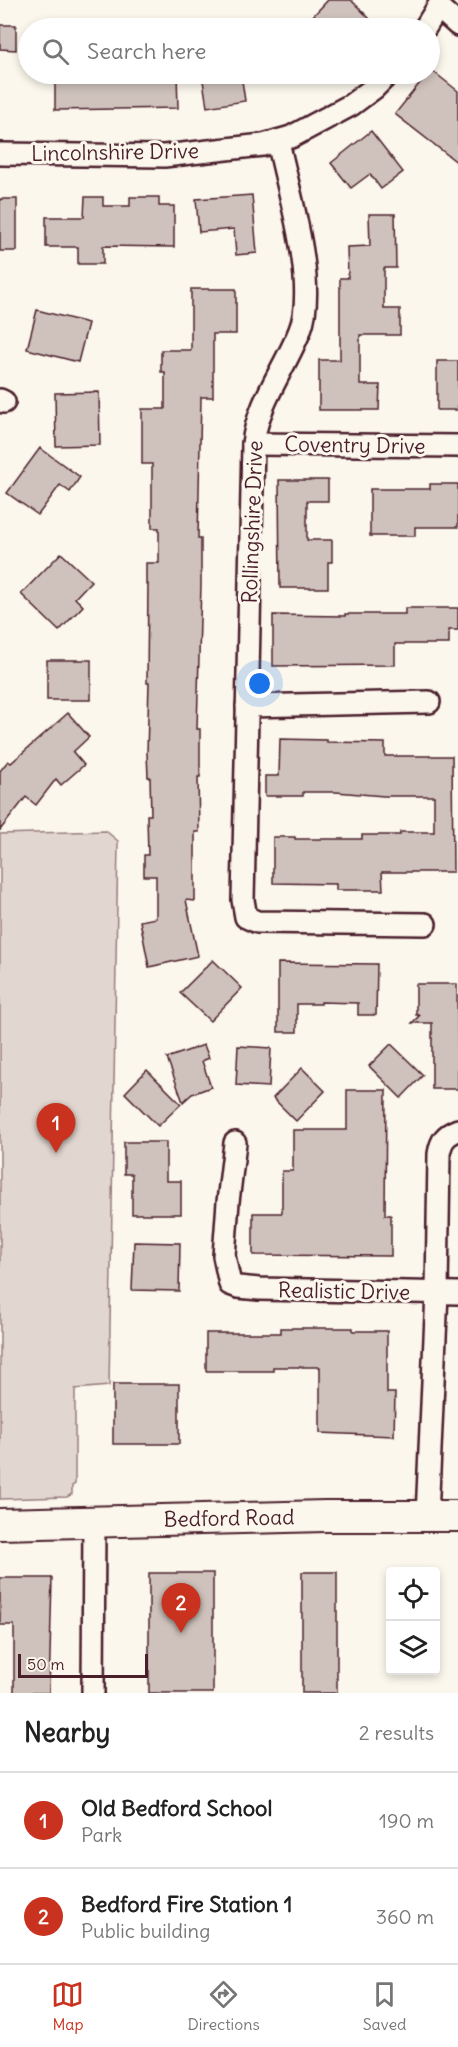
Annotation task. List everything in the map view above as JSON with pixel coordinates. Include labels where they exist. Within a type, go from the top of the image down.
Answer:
[{"type":"main road","name":"Bedford Road","points":[[0,1524],[302,1516],[458,1516]]},
{"type":"street","points":[[429,18],[436,2],[458,25]]},
{"type":"street","name":"Lincolnshire Drive","points":[[0,154],[164,156],[263,145],[291,137],[351,105],[378,84]]},
{"type":"street","name":"Rollingshire Drive","points":[[278,141],[304,263],[306,291],[305,314],[300,330],[268,392],[255,426],[253,444],[243,900],[246,917],[257,922],[425,924]]},
{"type":"street","name":"Coventry Drive","points":[[253,444],[458,446]]},
{"type":"street","points":[[247,706],[429,702]]},
{"type":"street","points":[[427,1516],[448,1293],[439,1154],[445,1137],[458,1130]]},
{"type":"street","name":"Realistic Drive","points":[[235,1143],[224,1256],[231,1284],[260,1289],[448,1293]]},
{"type":"street","points":[[93,1693],[94,1521]]},
{"type":"shaded area","points":[[106,831],[118,841],[109,1386],[75,1389],[75,1484],[72,1486],[72,1494],[67,1497],[0,1499],[0,834]]},
{"type":"building","points":[[328,0],[351,0],[369,18],[315,18],[313,16]]},
{"type":"building","points":[[0,25],[16,25],[16,50],[0,49]]},
{"type":"building","points":[[440,77],[458,91],[458,163],[395,114],[419,84],[440,84]]},
{"type":"building","points":[[55,84],[177,84],[178,108],[55,110]]},
{"type":"building","points":[[204,84],[242,84],[245,101],[207,107]]},
{"type":"building","points":[[371,131],[403,172],[381,189],[370,174],[351,188],[331,163]]},
{"type":"building","points":[[252,195],[257,253],[236,255],[234,229],[199,232],[196,199]]},
{"type":"building","points":[[85,197],[103,197],[103,206],[130,206],[130,197],[159,197],[159,206],[174,206],[174,247],[103,246],[103,264],[78,264],[78,247],[46,247],[46,217],[84,217]]},
{"type":"building","points":[[0,199],[17,199],[17,251],[0,251]]},
{"type":"building","points":[[369,214],[395,214],[396,268],[384,268],[384,309],[400,309],[400,335],[360,335],[360,385],[380,385],[379,410],[319,410],[319,360],[340,360],[340,278],[348,278],[347,247],[370,246]]},
{"type":"building","points":[[191,289],[236,289],[236,334],[213,334],[213,397],[201,397],[198,538],[201,538],[201,584],[197,729],[200,729],[199,832],[195,832],[195,901],[186,900],[198,956],[149,967],[140,921],[156,918],[156,876],[144,876],[144,855],[148,855],[147,815],[151,815],[147,753],[149,683],[147,683],[148,584],[146,584],[146,563],[159,563],[159,528],[152,528],[152,464],[142,464],[142,409],[165,409],[165,372],[161,372],[161,350],[191,350]]},
{"type":"building","points":[[37,310],[88,323],[78,362],[27,349]]},
{"type":"building","points":[[437,361],[458,361],[458,410],[437,410]]},
{"type":"building","points":[[99,392],[100,445],[56,446],[55,393]]},
{"type":"building","points":[[40,448],[80,477],[70,492],[60,485],[38,515],[7,493]]},
{"type":"building","points":[[279,480],[328,480],[328,501],[307,501],[307,540],[332,540],[332,562],[328,562],[328,588],[280,588]]},
{"type":"building","points":[[430,484],[458,484],[458,527],[415,527],[415,536],[370,536],[370,489],[430,489]]},
{"type":"building","points":[[61,553],[91,581],[75,598],[83,606],[59,631],[21,594]]},
{"type":"building","points":[[405,608],[458,608],[458,630],[449,630],[449,644],[395,644],[395,665],[273,666],[273,615],[405,614]]},
{"type":"building","points":[[47,660],[91,660],[91,700],[47,700]]},
{"type":"building","points":[[68,713],[89,737],[73,752],[84,765],[61,785],[56,779],[36,805],[26,797],[0,830],[0,771],[8,761],[11,763]]},
{"type":"building","points":[[280,739],[385,743],[385,756],[452,756],[453,872],[382,872],[383,890],[336,890],[336,884],[273,883],[273,837],[362,839],[362,835],[434,832],[434,796],[303,792],[303,796],[265,796],[265,776],[279,776]]},
{"type":"building","points":[[213,960],[242,988],[210,1021],[180,993]]},
{"type":"building","points":[[278,963],[377,964],[376,1015],[358,1015],[358,1003],[297,1004],[297,1032],[278,1032]]},
{"type":"building","points":[[416,984],[457,984],[458,1089],[432,1089],[432,1023],[412,1023],[420,1015],[416,1015]]},
{"type":"building","points":[[391,1044],[423,1075],[401,1098],[369,1066]]},
{"type":"building","points":[[204,1045],[209,1058],[202,1061],[211,1087],[192,1094],[183,1102],[167,1058]]},
{"type":"building","points":[[238,1046],[271,1048],[269,1087],[236,1085]]},
{"type":"building","points":[[302,1068],[325,1091],[296,1121],[273,1098]]},
{"type":"building","points":[[147,1070],[181,1104],[158,1126],[125,1093]]},
{"type":"building","points":[[347,1090],[386,1090],[385,1215],[391,1215],[391,1256],[253,1255],[253,1213],[282,1213],[282,1171],[293,1171],[293,1130],[347,1130]]},
{"type":"building","points":[[124,1142],[166,1142],[166,1181],[181,1181],[181,1214],[132,1214],[132,1174],[124,1174]]},
{"type":"building","points":[[134,1242],[180,1243],[179,1291],[132,1290]]},
{"type":"building","points":[[281,1328],[353,1328],[353,1331],[387,1331],[387,1393],[395,1393],[394,1436],[320,1433],[320,1367],[273,1367],[273,1371],[206,1371],[206,1333],[281,1333]]},
{"type":"building","points":[[113,1384],[179,1384],[179,1444],[113,1444]]},
{"type":"building","points":[[302,1572],[337,1572],[337,1693],[302,1693]]},
{"type":"building","points":[[149,1573],[213,1573],[213,1693],[149,1693]]},
{"type":"building","points":[[0,1578],[52,1578],[49,1693],[14,1693],[14,1625],[0,1625]]},
{"type":"place","name":"Old Bedford School","points":[[56,1153]]},
{"type":"place","name":"Bedford Fire Station 1","points":[[181,1633]]}]
